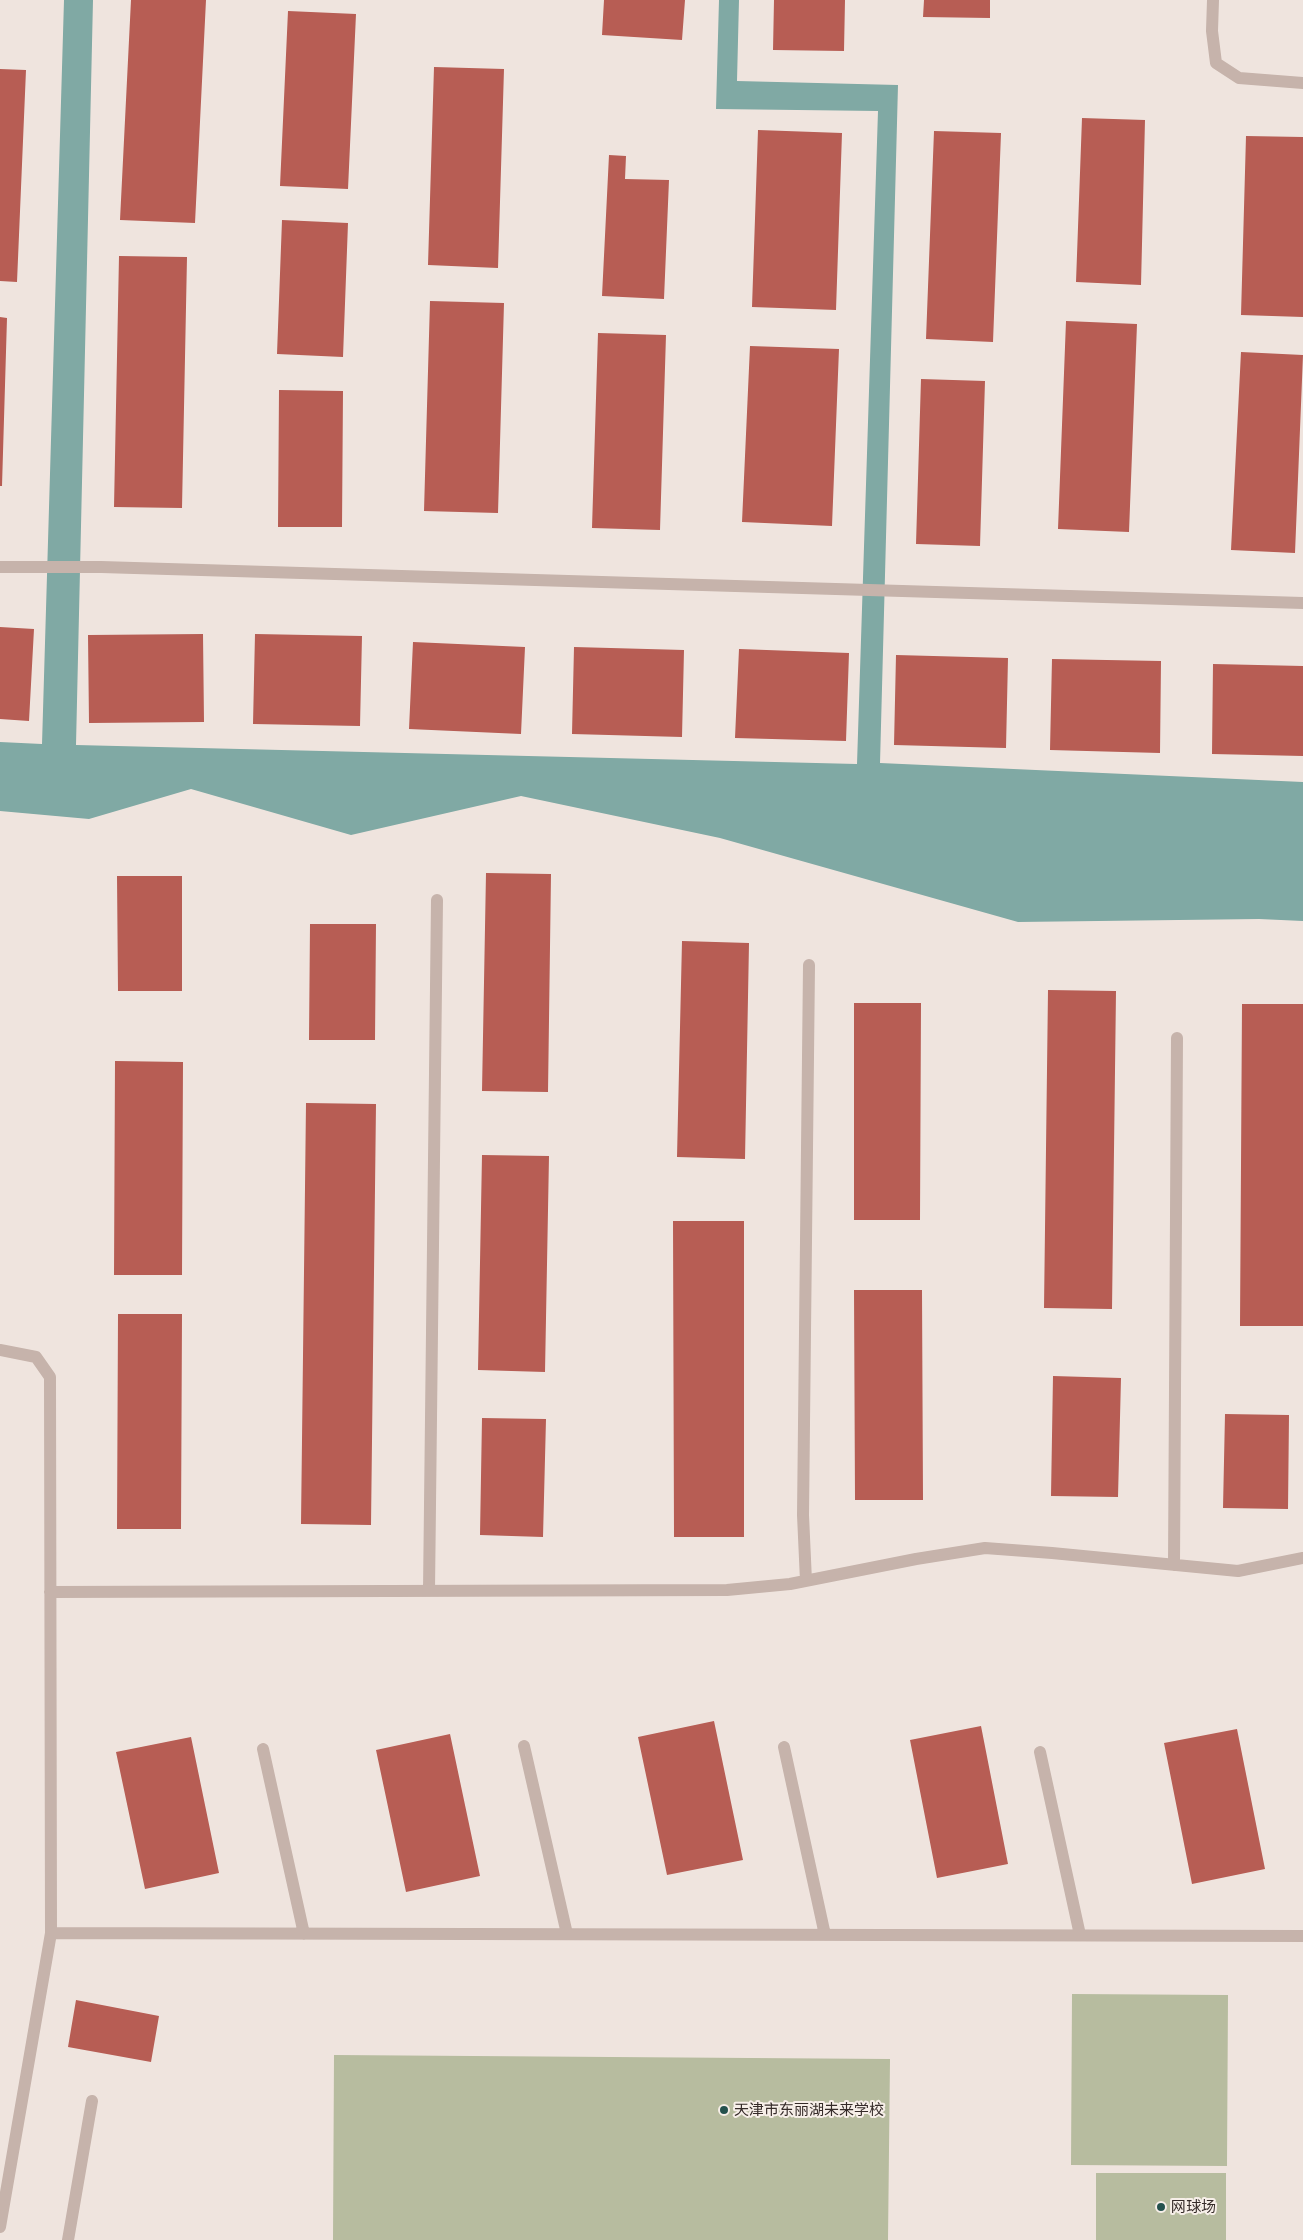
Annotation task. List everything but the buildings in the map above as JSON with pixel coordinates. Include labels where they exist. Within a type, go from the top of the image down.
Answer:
[{"type":"lane","points":[[1212,0],[1212,31],[1216,63],[1238,78],[1303,83]]},
{"type":"lane","points":[[0,567],[101,567],[1303,603]]},
{"type":"lane","points":[[430,1590],[437,900]]},
{"type":"lane","points":[[806,1581],[803,1515],[809,965]]},
{"type":"lane","points":[[1174,1564],[1177,1038]]},
{"type":"lane","points":[[0,1350],[36,1357],[50,1377],[51,1933],[5,2167],[0,2227]]},
{"type":"lane","points":[[50,1592],[727,1590],[806,1581],[916,1558],[985,1548],[1238,1571],[1303,1558]]},
{"type":"lane","points":[[524,1746],[567,1934]]},
{"type":"lane","points":[[784,1748],[825,1935]]},
{"type":"lane","points":[[263,1749],[304,1934]]},
{"type":"lane","points":[[1040,1752],[1080,1935]]},
{"type":"lane","points":[[51,1933],[1303,1936]]},
{"type":"lane","points":[[68,2240],[92,2101]]},
{"type":"green space","points":[[1072,1994],[1228,1995],[1227,2166],[1071,2165]]},
{"type":"green space","points":[[334,2055],[890,2059],[888,2240],[333,2240]]},
{"type":"green space","name":"网球场","points":[[1096,2173],[1226,2173],[1226,2240],[1096,2240]]},
{"type":"water","points":[[64,0],[93,0],[76,745],[857,764],[878,111],[716,109],[719,0],[739,0],[737,81],[898,85],[880,763],[1303,782],[1303,921],[1259,919],[1018,922],[720,838],[521,796],[351,835],[191,789],[89,819],[0,811],[0,742],[42,744]]},
{"type":"place","name":"天津市东丽湖未来学校","points":[[724,2110]]},
{"type":"place","name":"网球场","points":[[1161,2207]]}]
